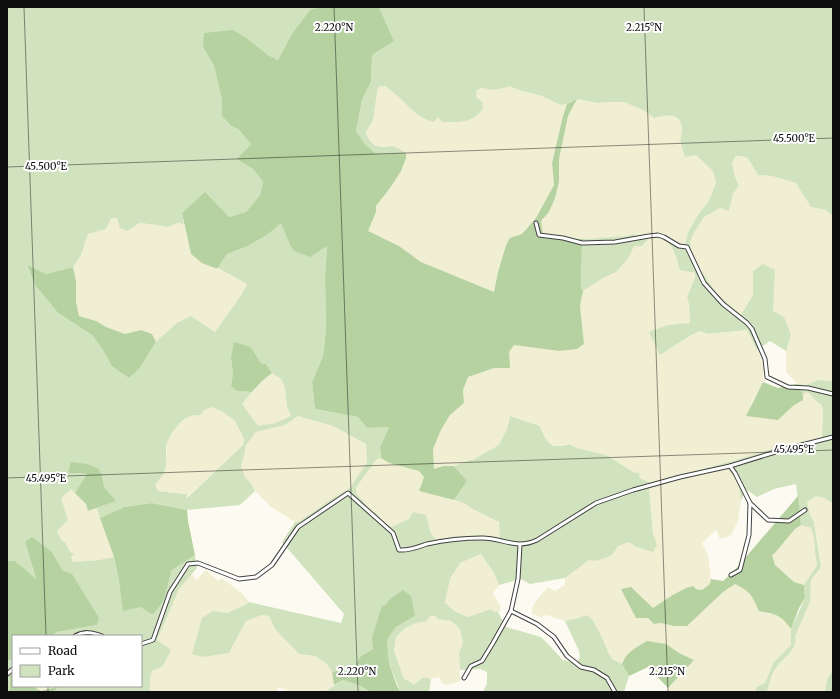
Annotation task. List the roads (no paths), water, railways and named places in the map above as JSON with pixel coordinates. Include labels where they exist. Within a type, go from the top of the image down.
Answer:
[{"type":"street","points":[[536,223],[539,235],[563,238],[582,243],[615,242],[649,236],[658,236],[664,237],[679,246],[687,247],[704,283],[723,304],[747,323],[752,330],[765,359],[767,377],[788,388],[808,388],[833,394]]},
{"type":"street","points":[[142,644],[153,640],[170,592],[188,564],[198,564],[238,579],[256,577],[272,565],[298,527],[348,493],[393,533],[399,550],[469,538],[484,538],[520,545],[529,544],[596,503],[633,490],[680,477],[730,466],[782,450],[833,437]]},
{"type":"street","points":[[730,466],[750,503],[768,520],[789,521],[805,510]]},
{"type":"street","points":[[731,575],[740,570],[749,535],[750,503]]},
{"type":"street","points":[[464,678],[471,666],[482,661],[511,610],[518,579],[520,545]]},
{"type":"street","points":[[511,610],[537,624],[554,637],[567,656],[582,667],[594,670],[607,678],[615,692]]},
{"type":"street","points":[[77,635],[93,632],[100,635]]}]
